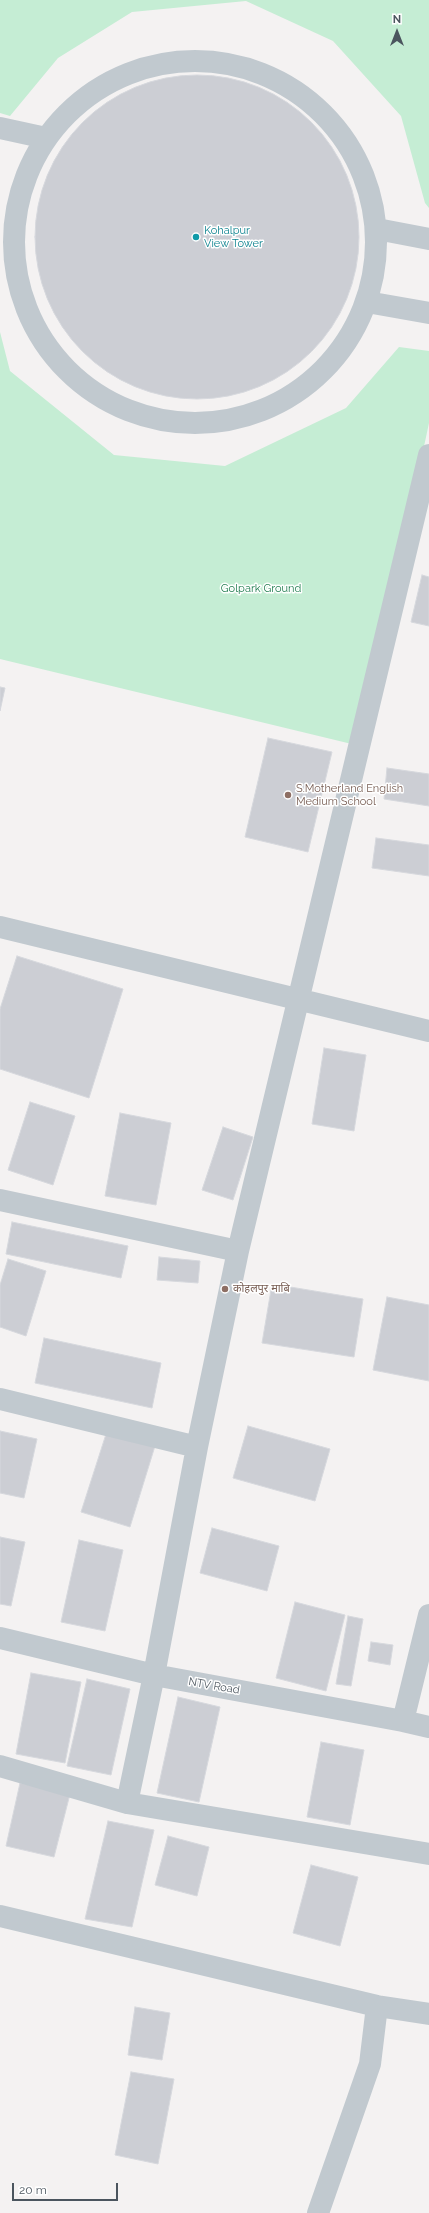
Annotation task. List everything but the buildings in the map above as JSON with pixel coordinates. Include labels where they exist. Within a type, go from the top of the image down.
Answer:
[{"type":"street","points":[[220,62],[267,76],[310,101],[344,137],[366,180],[377,229],[377,254],[374,278],[367,302],[352,334],[334,358],[303,388],[272,406],[238,418],[202,423],[166,421],[131,411],[99,395],[70,373],[46,346],[28,314],[17,280],[14,244],[8,206],[46,138],[80,102],[122,76],[170,63],[220,62]]},
{"type":"street","points":[[0,128],[46,138]]},
{"type":"street","points":[[377,229],[429,239]]},
{"type":"street","points":[[367,302],[429,313]]},
{"type":"street","points":[[127,1803],[154,1676],[197,1447],[238,1251],[429,455]]},
{"type":"street","points":[[0,927],[429,1031]]},
{"type":"street","points":[[0,1200],[238,1251]]},
{"type":"street","points":[[0,1399],[197,1447]]},
{"type":"street","points":[[403,1721],[429,1615]]},
{"type":"street","name":"NTV Road","points":[[0,1638],[154,1676],[429,1727]]},
{"type":"street","points":[[0,1766],[127,1803],[429,1854]]},
{"type":"street","points":[[0,1916],[377,2006],[429,2014]]},
{"type":"street","points":[[318,2213],[370,2064],[377,2006]]},
{"type":"green space","points":[[0,0],[429,0],[429,208],[425,203],[401,116],[333,41],[246,1],[132,12],[58,58],[10,116],[0,113]]},
{"type":"green space","name":"Golpark Ground","points":[[0,332],[10,371],[114,455],[225,466],[346,408],[399,347],[429,351],[429,423],[360,746],[0,659]]},
{"type":"place","name":"Kohalpur View Tower","points":[[196,237]]},
{"type":"place","name":"S.Motherland English Medium School","points":[[288,795]]},
{"type":"place","name":"कोहलपुर माबि","points":[[225,1289]]}]
